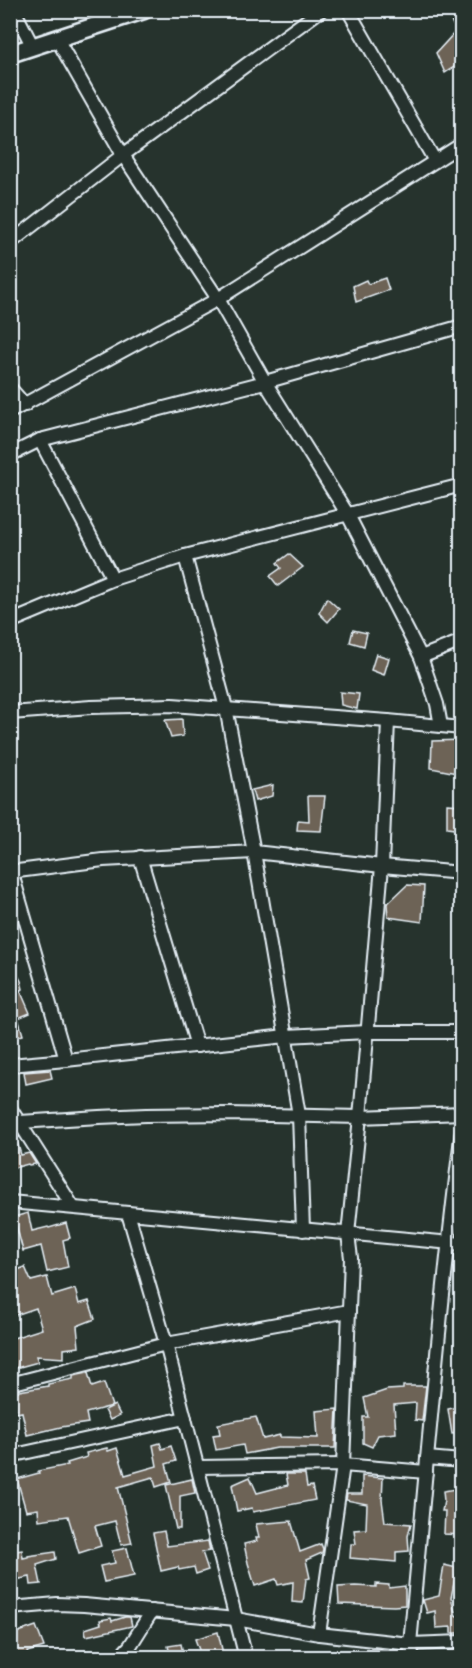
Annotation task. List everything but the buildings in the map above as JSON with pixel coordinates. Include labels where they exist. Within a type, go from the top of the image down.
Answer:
[{"type":"main road","points":[[10,54],[144,10]]},
{"type":"street","points":[[14,10],[33,47]]},
{"type":"street","points":[[10,243],[123,154],[321,10]]},
{"type":"street","points":[[348,10],[435,161]]},
{"type":"street","points":[[57,39],[123,154],[218,299],[265,382],[348,515],[421,657],[441,726]]},
{"type":"street","points":[[10,412],[218,299],[435,161],[459,150]]},
{"type":"street","points":[[10,455],[40,440],[265,382],[462,326]]},
{"type":"street","points":[[10,388],[25,405]]},
{"type":"street","points":[[40,440],[113,579]]},
{"type":"street","points":[[10,622],[113,579],[185,556],[462,485]]},
{"type":"street","points":[[185,556],[226,708],[254,852],[299,1115],[303,1230]]},
{"type":"street","points":[[421,657],[462,641]]},
{"type":"street","points":[[10,713],[91,707],[172,705],[462,728]]},
{"type":"street","points":[[319,1634],[342,1465],[351,1258],[348,1234],[382,866],[388,721]]},
{"type":"street","points":[[66,1060],[11,870],[140,857],[254,852],[462,873]]},
{"type":"street","points":[[140,857],[197,1046]]},
{"type":"street","points":[[10,1065],[286,1036],[368,1032],[462,1032]]},
{"type":"street","points":[[10,1108],[73,1207]]},
{"type":"street","points":[[20,1122],[146,1115],[360,1117],[462,1113]]},
{"type":"street","points":[[413,1658],[410,1644],[427,1458],[448,1243],[462,1130]]},
{"type":"street","points":[[10,1202],[462,1244]]},
{"type":"street","points":[[128,1213],[186,1418],[246,1658]]},
{"type":"street","points":[[10,1384],[166,1344],[349,1311]]},
{"type":"street","points":[[10,1456],[186,1418]]},
{"type":"street","points":[[427,1458],[462,1461]]},
{"type":"street","points":[[198,1467],[342,1465],[426,1472]]},
{"type":"street","points":[[10,1608],[57,1604],[152,1611],[236,1619],[319,1634],[410,1644],[462,1642]]},
{"type":"street","points":[[119,1658],[130,1647],[152,1611]]}]
